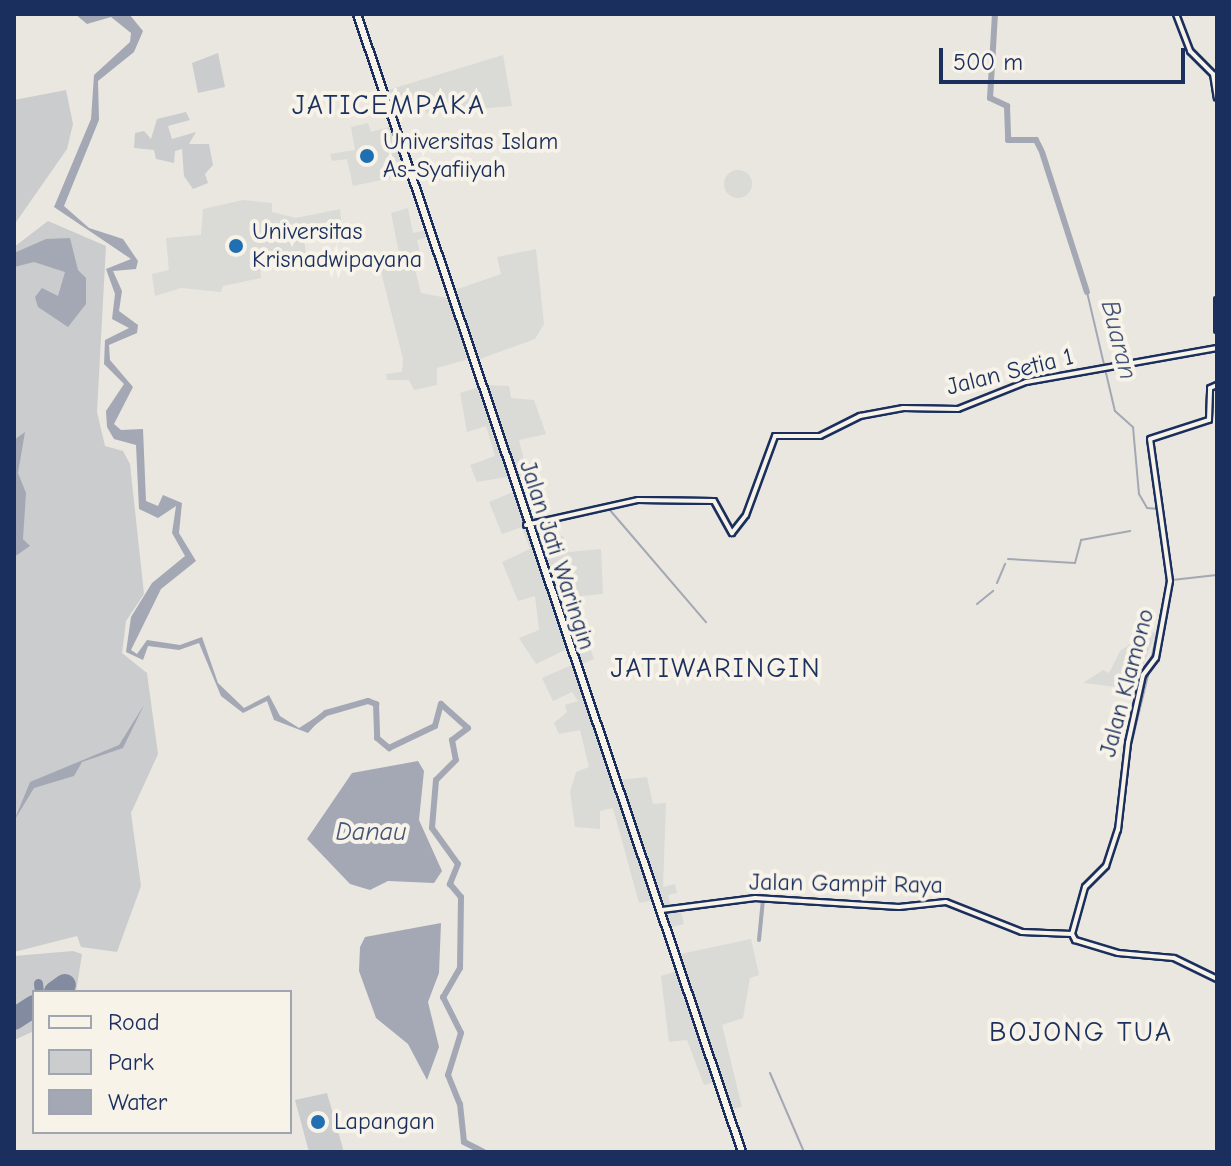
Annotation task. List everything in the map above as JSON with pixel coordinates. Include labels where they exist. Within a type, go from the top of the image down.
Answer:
[{"type":"main road","name":"Jalan Jati Waringin","points":[[357,14],[526,525],[662,910],[742,1152]]},
{"type":"street","points":[[1176,14],[1190,51],[1213,74],[1217,98]]},
{"type":"street","points":[[1217,300],[1217,330]]},
{"type":"street","name":"Jalan Setia 1","points":[[526,525],[638,500],[714,501],[732,533],[744,520],[776,435],[820,436],[860,416],[903,408],[958,409],[1026,382],[1217,348]]},
{"type":"street","name":"Jalan Klamono","points":[[1072,934],[1085,887],[1106,866],[1118,830],[1118,792],[1170,581],[1150,439],[1209,420],[1210,388],[1217,385]]},
{"type":"street","name":"Jalan Gampit Raya","points":[[662,910],[740,899],[899,907],[946,902],[991,922],[1035,935],[1072,934]]},
{"type":"street","points":[[1072,934],[1075,940],[1118,953],[1174,958],[1217,979]]},
{"type":"shaded area","points":[[503,55],[512,106],[426,113],[424,107],[396,114],[388,90]]},
{"type":"shaded area","name":"Universitas Islam As-Syafiiyah","points":[[368,123],[371,132],[393,126],[409,174],[353,186],[347,159],[332,161],[330,154],[355,150],[351,127]]},
{"type":"shaded area","points":[[738,170],[748,174],[752,184],[748,194],[738,198],[728,194],[724,184],[728,174]]},
{"type":"shaded area","name":"Universitas Krisnadwipayana","points":[[243,200],[272,203],[272,212],[296,218],[340,209],[341,220],[303,226],[306,258],[260,266],[261,278],[223,286],[221,292],[181,288],[155,296],[152,274],[169,270],[166,238],[201,235],[203,209]]},
{"type":"shaded area","points":[[408,208],[413,233],[427,230],[429,237],[417,240],[420,253],[400,258],[391,213]]},
{"type":"shaded area","points":[[536,249],[544,324],[535,339],[480,359],[455,290],[501,274],[497,257]]},
{"type":"shaded area","points":[[413,261],[421,293],[452,299],[472,358],[437,368],[437,385],[414,390],[409,380],[387,380],[386,374],[402,372],[403,359],[380,268]]},
{"type":"shaded area","points":[[486,385],[509,386],[511,398],[534,400],[546,434],[519,440],[525,464],[533,462],[548,540],[563,536],[569,552],[601,549],[603,594],[570,597],[571,607],[554,612],[559,624],[580,618],[594,659],[575,667],[617,780],[647,777],[653,804],[666,803],[663,887],[675,884],[677,893],[668,895],[671,907],[680,907],[684,924],[665,929],[655,900],[639,903],[613,808],[600,811],[600,829],[575,827],[570,792],[576,772],[589,767],[580,730],[559,734],[554,723],[567,712],[565,705],[578,701],[572,692],[553,701],[542,678],[574,664],[567,649],[536,664],[519,638],[539,630],[535,596],[518,601],[502,562],[530,549],[522,527],[502,534],[489,502],[513,492],[507,477],[477,482],[470,465],[495,456],[486,426],[467,432],[460,393]]},
{"type":"shaded area","points":[[1148,631],[1156,633],[1134,689],[1083,683],[1103,670],[1109,673],[1120,651]]},
{"type":"shaded area","points":[[751,939],[759,975],[750,978],[743,1018],[722,1025],[742,1107],[726,1110],[715,1082],[704,1085],[687,1040],[669,1042],[661,976],[680,970],[676,955]]},
{"type":"green space","points":[[218,53],[225,87],[198,93],[192,63]]},
{"type":"green space","points":[[66,90],[73,124],[67,149],[14,225],[14,100]]},
{"type":"green space","points":[[186,112],[190,120],[168,126],[172,139],[196,132],[189,144],[209,144],[213,165],[205,174],[208,183],[193,189],[184,176],[182,149],[175,151],[174,163],[156,159],[154,150],[134,148],[135,133],[144,131],[151,139],[157,119]]},
{"type":"green space","points":[[48,221],[106,246],[97,412],[105,446],[123,451],[130,464],[144,594],[126,621],[122,653],[147,673],[158,754],[131,813],[141,886],[117,952],[81,947],[77,936],[14,952],[14,247]]},
{"type":"green space","points":[[73,951],[82,954],[76,990],[32,990],[32,1032],[14,1040],[14,956]]},
{"type":"green space","name":"Lapangan","points":[[327,1093],[344,1152],[309,1152],[295,1100]]},
{"type":"water","points":[[75,14],[129,14],[143,31],[134,52],[98,81],[99,120],[64,206],[89,228],[123,239],[138,261],[136,269],[113,271],[122,291],[119,311],[138,325],[137,333],[109,345],[110,360],[133,387],[114,424],[121,430],[143,429],[146,501],[158,506],[163,495],[182,503],[179,533],[196,561],[161,589],[131,650],[137,654],[147,640],[180,645],[202,637],[218,683],[244,708],[269,695],[280,716],[299,728],[329,709],[338,710],[327,712],[308,733],[274,720],[267,701],[243,713],[221,696],[199,643],[179,650],[148,646],[143,660],[126,652],[131,617],[152,583],[185,556],[172,533],[176,506],[158,518],[139,509],[136,445],[114,439],[107,427],[106,411],[124,384],[104,364],[105,340],[129,328],[112,319],[115,294],[106,269],[131,259],[54,207],[91,119],[94,75],[130,42],[131,33],[111,17],[87,24]]},
{"type":"water","points":[[70,238],[78,270],[86,278],[86,304],[68,327],[38,307],[35,297],[42,288],[58,296],[65,272],[34,262],[14,267],[14,253],[46,239]]},
{"type":"water","points":[[25,432],[18,473],[26,493],[23,539],[30,546],[14,557],[14,440]]},
{"type":"water","points":[[144,705],[123,748],[82,762],[74,776],[34,788],[14,821],[30,782],[119,745]]},
{"type":"water","name":"Danau","points":[[418,761],[424,771],[419,820],[442,871],[434,883],[388,881],[370,890],[350,884],[307,839],[352,773]]},
{"type":"water","points":[[441,923],[439,973],[428,1002],[439,1047],[427,1080],[408,1044],[376,1018],[359,971],[360,947],[365,937]]},
{"type":"waterway","name":"Buaran","points":[[995,14],[990,98],[1007,106],[1008,140],[1036,140],[1041,150]]},
{"type":"waterway","name":"Buaran","points":[[1042,152],[1087,292]]},
{"type":"waterway","name":"Buaran","points":[[1087,292],[1115,411],[1133,427],[1139,494],[1147,508],[1159,509]]},
{"type":"waterway","points":[[609,509],[706,622]]},
{"type":"waterway","points":[[1008,559],[1075,563],[1081,540],[1130,531]]},
{"type":"waterway","name":"Buaran","points":[[1165,558],[1166,569]]},
{"type":"waterway","points":[[997,583],[1005,564]]},
{"type":"waterway","points":[[1172,580],[1217,575]]},
{"type":"waterway","points":[[977,604],[993,591]]},
{"type":"waterway","name":"Buaran","points":[[1151,661],[1163,603]]},
{"type":"waterway","name":"Buaran","points":[[1128,758],[1149,671]]},
{"type":"waterway","points":[[308,727],[326,713],[368,701],[376,704],[377,738],[389,748],[435,726],[441,704],[468,728],[452,740],[456,760],[436,780],[432,828],[458,864],[450,884],[461,897],[460,968],[443,997],[461,1033],[448,1075],[460,1104],[464,1142],[484,1152]]},
{"type":"waterway","name":"Buaran","points":[[1122,812],[1122,827]]},
{"type":"waterway","points":[[759,940],[763,899]]},
{"type":"waterway","points":[[770,1073],[804,1152]]},
{"type":"taxiway","points":[[38,983],[39,990]]},
{"type":"runway","points":[[58,990],[65,985]]},
{"type":"runway","points":[[14,1019],[32,1007]]},
{"type":"place","name":"Universitas Islam As-Syafiiyah","points":[[367,156]]},
{"type":"place","name":"Universitas Krisnadwipayana","points":[[236,246]]},
{"type":"place","name":"Lapangan","points":[[318,1122]]},
{"type":"district","name":"JATICEMPAKA","points":[[389,105]]},
{"type":"district","name":"JATIWARINGIN","points":[[716,668]]},
{"type":"district","name":"BOJONG TUA","points":[[1081,1032]]}]
